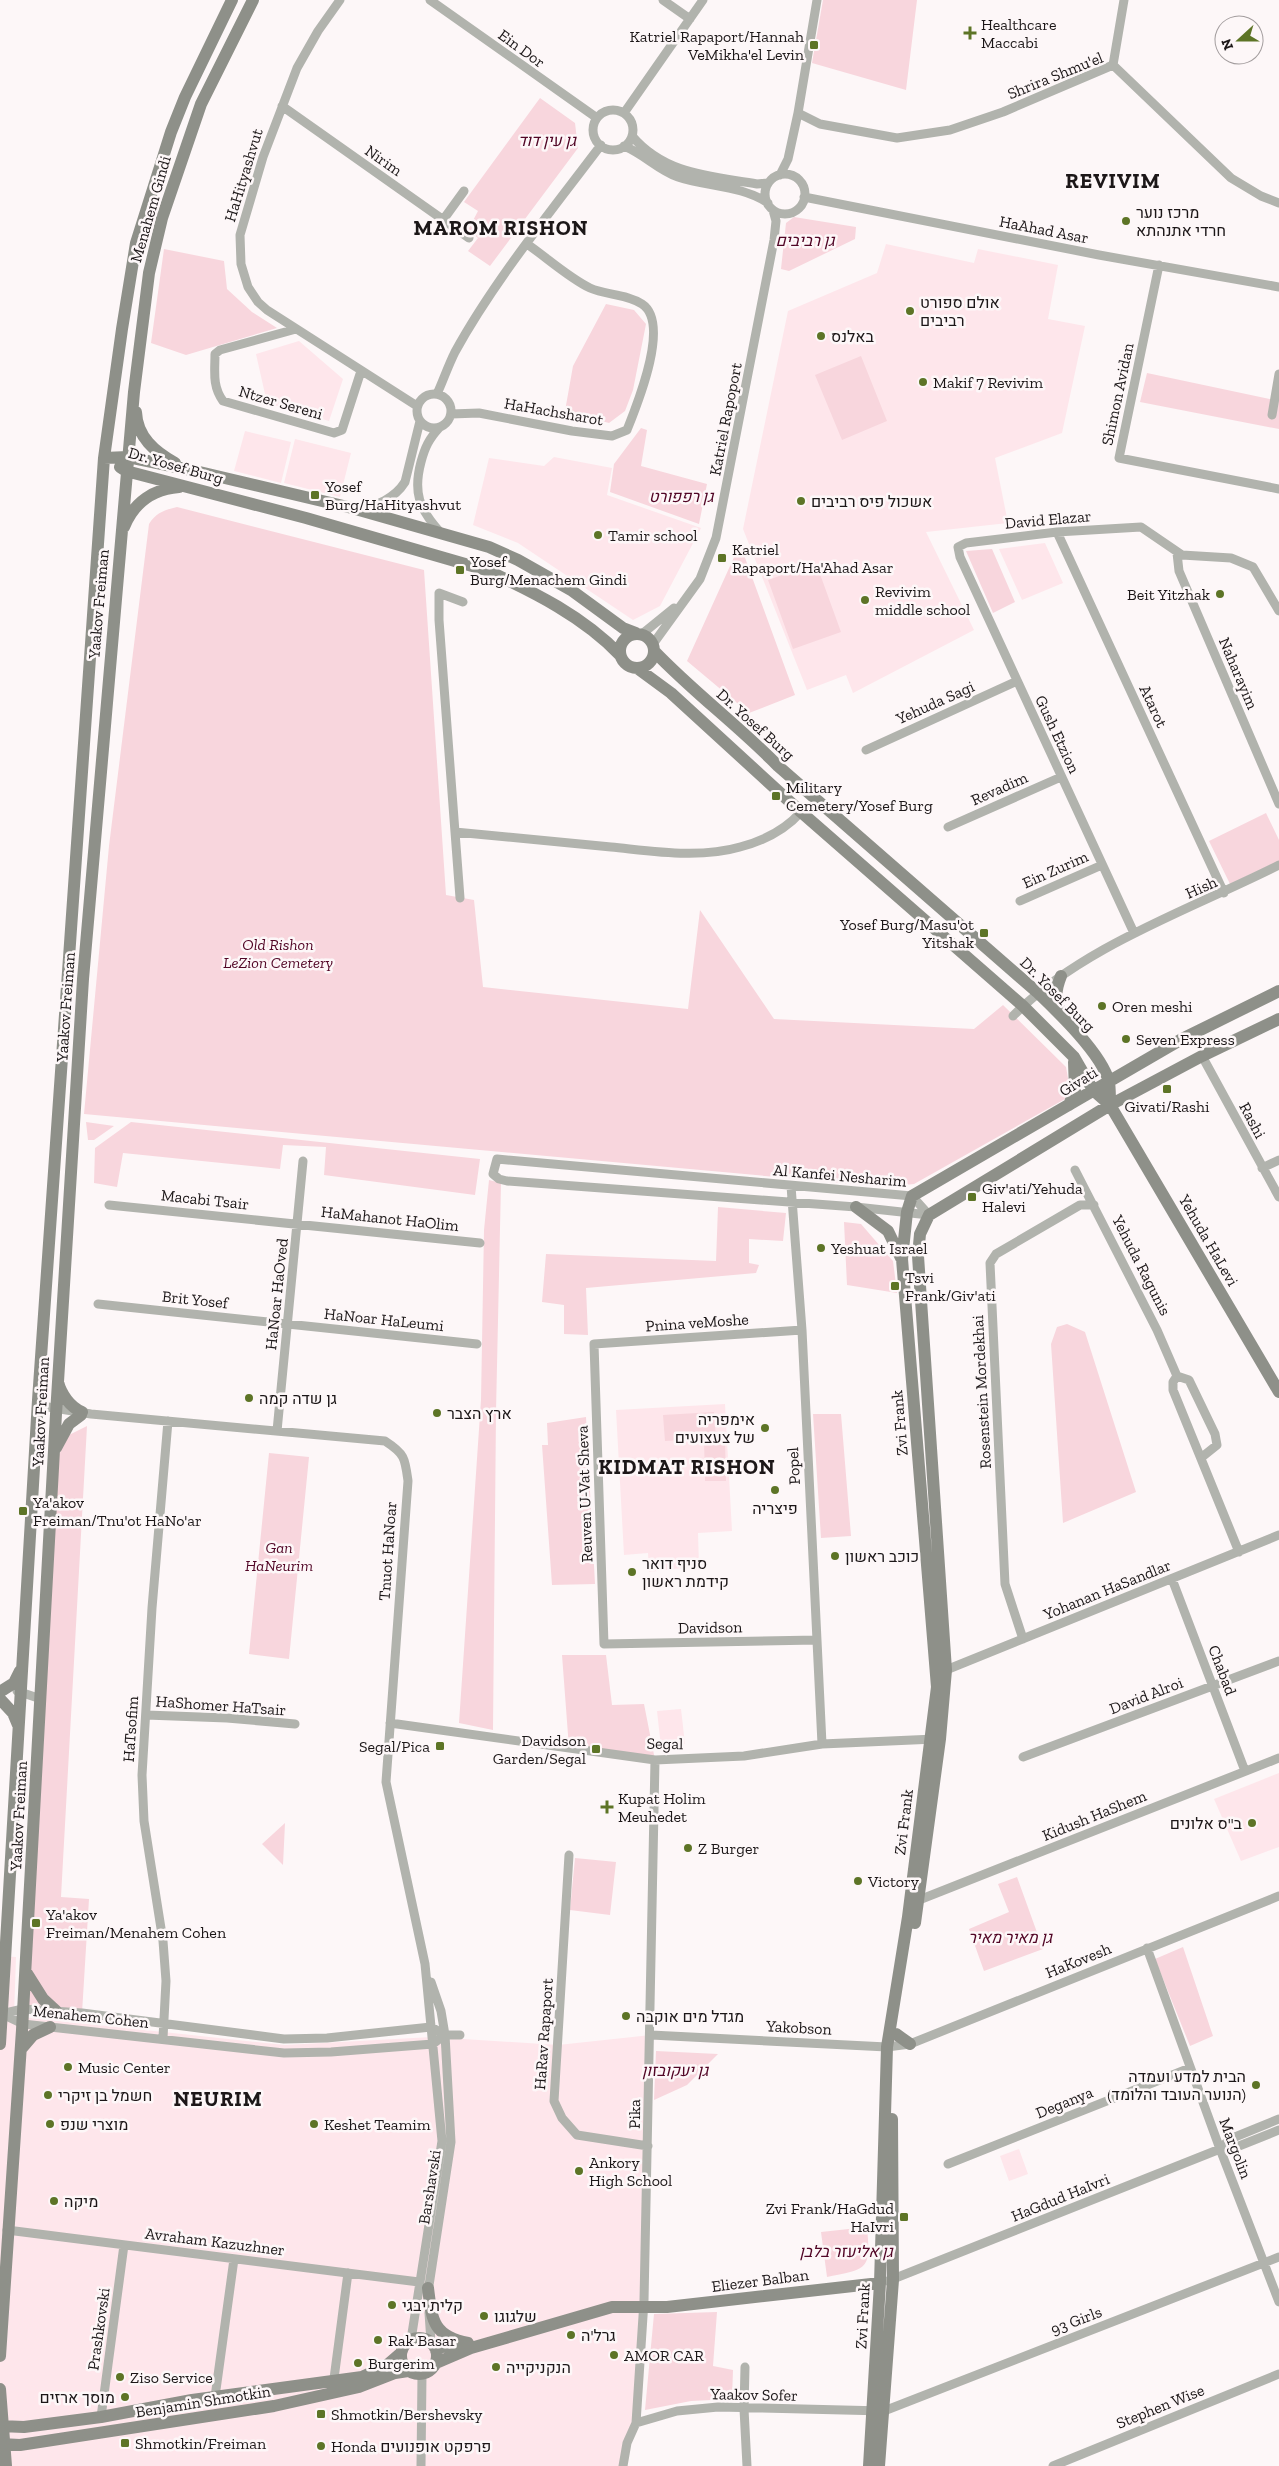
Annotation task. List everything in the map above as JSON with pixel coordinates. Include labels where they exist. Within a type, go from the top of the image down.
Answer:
[{"type":"street","name":"Menahem Gindi","points":[[104,458],[120,336],[136,242],[181,106],[232,0]]},
{"type":"street","name":"Menahem Gindi","points":[[126,471],[148,273],[162,218],[201,104],[253,0]]},
{"type":"street","name":"HaHityashvut","points":[[340,0],[318,31],[297,68],[282,106],[263,157],[240,235],[241,264],[248,287],[258,302],[296,329],[417,406]]},
{"type":"street","name":"Ein Dor","points":[[430,0],[597,118]]},
{"type":"street","points":[[663,0],[690,19]]},
{"type":"street","points":[[624,113],[703,0]]},
{"type":"street","points":[[632,136],[644,149],[668,166],[757,184],[768,183],[780,175],[786,165],[798,113],[817,0]]},
{"type":"street","points":[[1113,66],[1124,0]]},
{"type":"street","name":"Shrira Shmu'el","points":[[798,113],[820,124],[897,138],[950,130],[997,114],[1113,66],[1231,178],[1261,196],[1279,203]]},
{"type":"street","name":"Nirim","points":[[282,106],[469,238]]},
{"type":"street","points":[[612,110],[624,113],[632,124],[632,136],[624,146],[612,150],[601,145],[594,136],[594,124],[597,118],[606,111],[612,110]]},
{"type":"street","points":[[437,394],[455,353],[527,244],[601,145]]},
{"type":"street","points":[[624,146],[672,174],[755,195],[785,214],[800,207],[804,197],[803,187],[793,176],[791,145]]},
{"type":"street","points":[[780,175],[793,176]]},
{"type":"street","points":[[768,183],[765,193],[770,206]]},
{"type":"street","points":[[443,220],[464,191]]},
{"type":"street","name":"HaAhad Asar","points":[[804,197],[1279,287]]},
{"type":"street","name":"Katriel Rapoport","points":[[770,206],[775,231]]},
{"type":"street","name":"Katriel Rapoport","points":[[653,648],[680,603],[700,579],[716,538],[727,491],[775,231],[785,214]]},
{"type":"street","name":"HaHachsharot","points":[[451,414],[479,413],[572,431],[612,436],[627,430],[641,395],[654,340],[652,317],[642,304],[590,288],[527,244]]},
{"type":"street","name":"Shimon Avidan","points":[[1159,265],[1119,458],[1279,489]]},
{"type":"street","name":"Ntzer Sereni","points":[[296,329],[220,350],[215,354],[214,381],[217,392],[223,401],[334,433],[342,430],[361,371]]},
{"type":"street","points":[[1272,415],[1279,374]]},
{"type":"street","points":[[134,392],[136,416],[146,441],[165,458],[191,470]]},
{"type":"street","points":[[352,508],[380,503],[400,490],[405,482],[420,421],[417,406],[423,398],[437,394],[446,399],[451,414],[446,423],[426,443],[418,472],[416,491],[429,520],[440,532]]},
{"type":"street","points":[[420,421],[428,428],[439,428]]},
{"type":"street","name":"Dr. Yosef Burg","points":[[104,458],[128,457],[191,470],[352,508],[489,547],[518,560],[571,590],[623,628],[639,634]]},
{"type":"street","name":"Dr. Yosef Burg","points":[[104,458],[126,471],[486,570],[513,582],[583,623],[620,655]]},
{"type":"street","name":"Yaakov Freiman","points":[[0,2044],[38,1408],[104,458]]},
{"type":"street","name":"Yaakov Freiman","points":[[0,2356],[7,2230],[23,2024],[56,1411],[83,978],[126,471]]},
{"type":"street","points":[[120,538],[129,516],[141,502],[158,491],[186,486]]},
{"type":"street","name":"David Elazar","points":[[958,547],[966,542],[1057,532],[1141,527],[1177,553]]},
{"type":"street","name":"Atarot","points":[[1057,532],[1224,893]]},
{"type":"street","name":"Gush Etzion","points":[[958,547],[960,557],[1134,933]]},
{"type":"street","points":[[1177,553],[1192,557],[1231,558],[1252,567],[1279,612]]},
{"type":"street","name":"Naharayim","points":[[1177,553],[1179,571],[1279,804]]},
{"type":"street","points":[[460,898],[438,609],[439,592],[463,602]]},
{"type":"street","name":"Katriel Rapoport","points":[[639,634],[680,603]]},
{"type":"street","points":[[639,634],[653,648],[650,661],[637,668],[626,664],[620,655],[623,640],[639,634]]},
{"type":"street","name":"Dr. Yosef Burg","points":[[653,648],[678,676],[757,744],[778,766],[1062,1016],[1092,1051],[1109,1081],[1110,1105]]},
{"type":"street","name":"Dr. Yosef Burg","points":[[637,668],[670,693],[801,812],[1022,1006],[1074,1057],[1093,1090],[1110,1105]]},
{"type":"street","name":"Yehuda Sagi","points":[[866,750],[1017,681]]},
{"type":"street","name":"Revadim","points":[[948,827],[1061,777]]},
{"type":"street","points":[[455,832],[653,851],[704,853],[739,848],[769,836],[790,825],[801,812]]},
{"type":"street","name":"Ein Zurim","points":[[1020,901],[1102,865]]},
{"type":"street","name":"Hish","points":[[1013,1016],[1037,992],[1134,933],[1224,893],[1279,865]]},
{"type":"street","points":[[1061,976],[1056,988],[1056,998],[1062,1016]]},
{"type":"street","name":"Givati","points":[[912,1196],[1191,1035],[1279,991]]},
{"type":"street","points":[[928,1215],[1110,1105],[1202,1056],[1279,1019]]},
{"type":"street","name":"Rashi","points":[[1202,1056],[1279,1197]]},
{"type":"street","points":[[1069,1105],[1075,1090],[1074,1057]]},
{"type":"street","name":"Yehuda HaLevi","points":[[1110,1105],[1279,1392]]},
{"type":"street","name":"Al Kanfei Nesharim","points":[[500,1159],[912,1196],[928,1215],[856,1207],[507,1181],[499,1179],[493,1174],[495,1162],[500,1159]]},
{"type":"street","points":[[1262,1168],[1279,1160]]},
{"type":"street","name":"HaNoar HaOved","points":[[277,1431],[303,1161]]},
{"type":"street","name":"Yehuda Ragunis","points":[[1075,1170],[1157,1330],[1177,1376],[1190,1380],[1215,1434],[1217,1446],[1202,1457]]},
{"type":"street","name":"Popel","points":[[792,1186],[802,1330],[822,1744]]},
{"type":"street","points":[[907,1212],[912,1196]]},
{"type":"street","name":"Macabi Tsair","points":[[109,1205],[298,1223]]},
{"type":"street","name":"Rosenstein Mordekhai","points":[[1022,1640],[1005,1584],[990,1263],[996,1254],[1080,1205],[1094,1205]]},
{"type":"street","points":[[856,1207],[888,1231],[902,1259]]},
{"type":"street","name":"Zvi Frank","points":[[869,2466],[879,2411],[893,2277],[892,2042],[919,1900],[935,1739],[937,1687],[902,1259],[907,1212]]},
{"type":"street","name":"Zvi Frank","points":[[878,2466],[880,2279],[892,2042],[908,1917],[946,1670],[918,1256],[920,1234],[928,1215]]},
{"type":"street","name":"HaMahanot HaOlim","points":[[298,1223],[480,1243]]},
{"type":"street","name":"Brit Yosef","points":[[98,1304],[288,1324]]},
{"type":"street","name":"HaNoar HaLeumi","points":[[288,1324],[477,1344]]},
{"type":"street","name":"Pnina veMoshe","points":[[594,1344],[802,1330]]},
{"type":"street","name":"Reuven U-Vat Sheva","points":[[594,1344],[604,1644]]},
{"type":"street","name":"Yehuda Ragunis","points":[[1177,1376],[1173,1382],[1173,1390],[1202,1457],[1238,1552]]},
{"type":"street","points":[[54,1452],[69,1424],[85,1414],[76,1409],[64,1396],[58,1381]]},
{"type":"street","name":"Tnuot HaNoar","points":[[38,1408],[85,1414],[385,1441],[398,1449],[405,1459],[408,1481],[386,1782],[425,1964],[433,2044]]},
{"type":"street","name":"HaTsofim","points":[[163,2038],[166,1981],[163,1940],[152,1881],[143,1793],[152,1608],[168,1421]]},
{"type":"street","name":"Yohanan HaSandlar","points":[[946,1670],[1279,1535]]},
{"type":"street","name":"Chabad","points":[[1172,1579],[1245,1771]]},
{"type":"street","name":"Davidson","points":[[604,1644],[817,1640]]},
{"type":"street","name":"David Alroi","points":[[1023,1758],[1279,1662]]},
{"type":"street","points":[[1,1695],[16,1681],[22,1666]]},
{"type":"street","points":[[1,1695],[41,1699]]},
{"type":"street","points":[[1,1695],[13,1712],[19,1727]]},
{"type":"street","name":"HaShomer HaTsair","points":[[146,1715],[227,1718],[295,1724]]},
{"type":"street","name":"Segal","points":[[390,1722],[655,1760],[744,1756],[822,1744],[935,1739]]},
{"type":"street","name":"Kidush HaShem","points":[[919,1900],[1279,1758]]},
{"type":"street","name":"Pika","points":[[623,2466],[627,2443],[636,2423],[644,2304],[651,2035],[655,1760]]},
{"type":"street","name":"HaRav Rapaport","points":[[569,1855],[554,2101],[562,2118],[577,2135],[648,2146]]},
{"type":"street","name":"HaKovesh","points":[[910,2044],[1279,1896]]},
{"type":"street","name":"Margolin","points":[[1147,1948],[1220,2149],[1279,2302]]},
{"type":"street","name":"Tnuot HaNoar","points":[[425,1964],[441,2010],[445,2035]]},
{"type":"street","points":[[26,1971],[36,1991],[56,2011]]},
{"type":"street","name":"Menahem Cohen","points":[[1,2014],[23,2009],[56,2011],[163,2022],[284,2039],[327,2038],[431,2027]]},
{"type":"street","name":"Menahem Cohen","points":[[1,2014],[23,2024],[163,2038],[284,2053],[331,2052],[433,2044]]},
{"type":"street","points":[[21,2049],[33,2035],[50,2027]]},
{"type":"street","points":[[431,2027],[445,2035],[460,2035]]},
{"type":"street","points":[[433,2044],[445,2035]]},
{"type":"street","name":"Barshavski","points":[[411,2340],[452,2142],[445,2035]]},
{"type":"street","name":"Yakobson","points":[[651,2035],[892,2042]]},
{"type":"street","points":[[892,2042],[910,2044]]},
{"type":"street","name":"Barshavski","points":[[433,2044],[442,2141],[423,2285],[433,2346]]},
{"type":"street","name":"Deganya","points":[[948,2164],[1190,2068]]},
{"type":"street","name":"HaGdud HaIvri","points":[[1220,2149],[1230,2138],[1279,2119]]},
{"type":"street","name":"HaGdud HaIvri","points":[[880,2279],[912,2272],[1220,2149],[1234,2148],[1279,2130]]},
{"type":"street","name":"Avraham Kazuzhner","points":[[7,2230],[348,2273],[423,2285]]},
{"type":"street","name":"Prashkovski","points":[[101,2417],[124,2245]]},
{"type":"street","name":"93 Girls","points":[[879,2411],[1279,2257]]},
{"type":"street","points":[[216,2397],[234,2259]]},
{"type":"street","points":[[333,2387],[348,2273]]},
{"type":"street","name":"Eliezer Balban","points":[[644,2304],[667,2307],[880,2279]]},
{"type":"street","points":[[423,2285],[432,2318],[440,2332],[456,2341],[468,2343]]},
{"type":"street","points":[[610,2302],[644,2304],[612,2307],[471,2348],[436,2363],[430,2371],[422,2374],[408,2371],[402,2363],[401,2353],[404,2345],[411,2340],[423,2339],[433,2346],[449,2348],[610,2302]]},
{"type":"street","points":[[433,2346],[436,2363]]},
{"type":"street","name":"Benjamin Shmotkin","points":[[1,2444],[20,2445],[194,2419],[333,2387],[376,2372],[394,2361],[401,2353]]},
{"type":"street","points":[[745,2367],[744,2409],[747,2466]]},
{"type":"street","name":"Benjamin Shmotkin","points":[[1,2426],[24,2426],[101,2417],[216,2397],[333,2387],[359,2387],[395,2373],[408,2371]]},
{"type":"street","points":[[422,2374],[422,2466]]},
{"type":"street","name":"Stephen Wise","points":[[1053,2466],[1279,2374]]},
{"type":"street","points":[[0,2389],[1,2444],[6,2466]]},
{"type":"street","name":"Yaakov Sofer","points":[[636,2423],[678,2411],[718,2407],[879,2411]]},
{"type":"shaded area","name":"Makif 7 Revivim","points":[[886,244],[974,263],[978,249],[1058,265],[1048,319],[1085,326],[1062,433],[995,458],[1008,523],[926,532],[974,630],[853,693],[846,675],[807,690],[743,529],[788,311],[877,273]]},
{"type":"shaded area","points":[[299,341],[343,379],[329,421],[267,403],[256,354]]},
{"type":"shaded area","points":[[245,431],[291,442],[281,483],[234,471]]},
{"type":"shaded area","points":[[295,439],[351,453],[340,497],[284,483]]},
{"type":"shaded area","name":"Tamir school","points":[[554,457],[612,468],[607,495],[701,528],[660,606],[633,620],[518,543],[473,525],[489,458],[544,466]]},
{"type":"shaded area","points":[[1045,543],[1063,583],[1022,600],[999,549]]},
{"type":"shaded area","points":[[725,1404],[732,1531],[698,1533],[699,1566],[649,1572],[648,1553],[624,1555],[616,1410]]},
{"type":"shaded area","points":[[681,1709],[685,1744],[661,1747],[657,1711]]},
{"type":"shaded area","name":"ב\"ס אלונים","points":[[1279,1773],[1279,1847],[1241,1861],[1214,1799]]},
{"type":"shaded area","points":[[0,1956],[16,1957],[14,2016],[285,2045],[432,2037],[558,2045],[651,2035],[636,2423],[623,2466],[0,2466]]},
{"type":"shaded area","points":[[1019,2149],[1028,2174],[1009,2181],[1000,2156]]},
{"type":"green space","points":[[823,0],[917,0],[906,90],[812,63]]},
{"type":"green space","name":"גן עין דוד","points":[[540,98],[575,123],[578,148],[490,266],[468,251],[478,238],[468,230],[478,211],[464,202]]},
{"type":"green space","name":"גן רביבים","points":[[794,217],[856,227],[855,239],[789,271],[781,269],[786,223]]},
{"type":"green space","points":[[164,249],[224,261],[227,289],[252,312],[277,328],[186,355],[151,343]]},
{"type":"green space","points":[[606,304],[634,310],[646,324],[633,390],[625,411],[609,423],[565,411],[573,366]]},
{"type":"green space","points":[[861,356],[887,421],[842,440],[815,375]]},
{"type":"green space","points":[[1147,373],[1279,401],[1279,429],[1140,402]]},
{"type":"green space","name":"גן רפפורט","points":[[641,428],[647,430],[641,466],[707,484],[699,524],[610,492],[614,464]]},
{"type":"green space","name":"Old Rishon LeZion Cemetery","points":[[177,507],[424,570],[446,895],[474,900],[483,987],[688,1009],[700,910],[774,1019],[974,1029],[1003,1005],[1066,1067],[1069,1084],[1065,1099],[914,1184],[887,1187],[84,1114],[109,846],[149,524],[161,512]]},
{"type":"green space","points":[[740,544],[795,695],[749,713],[687,661]]},
{"type":"green space","points":[[992,549],[1015,602],[993,613],[966,551]]},
{"type":"green space","points":[[816,563],[841,632],[793,649],[768,580]]},
{"type":"green space","points":[[1266,813],[1279,840],[1279,861],[1230,884],[1209,841]]},
{"type":"green space","points":[[86,1122],[114,1126],[94,1140],[88,1140]]},
{"type":"green space","points":[[131,1122],[480,1159],[475,1195],[324,1175],[326,1147],[283,1145],[280,1169],[123,1153],[117,1187],[94,1183],[95,1148]]},
{"type":"green space","points":[[489,1180],[501,1183],[496,1412],[493,1730],[459,1723],[481,1400],[484,1230]]},
{"type":"green space","points":[[718,1207],[786,1213],[783,1241],[749,1239],[749,1263],[759,1265],[756,1273],[586,1288],[588,1335],[564,1334],[564,1305],[542,1302],[546,1254],[716,1261]]},
{"type":"green space","points":[[844,1222],[861,1224],[893,1261],[897,1293],[847,1285]]},
{"type":"green space","points":[[1067,1324],[1085,1332],[1136,1492],[1063,1523],[1051,1344],[1057,1327]]},
{"type":"green space","points":[[714,1412],[716,1438],[725,1440],[726,1481],[705,1481],[704,1439],[665,1441],[663,1415]]},
{"type":"green space","points":[[813,1414],[841,1414],[851,1536],[821,1538]]},
{"type":"green space","points":[[586,1417],[595,1584],[552,1585],[542,1445],[548,1445],[547,1423]]},
{"type":"green space","points":[[87,1426],[61,1897],[89,1899],[82,2013],[23,2009],[54,1464],[69,1435]]},
{"type":"green space","name":"Gan HaNeurim","points":[[269,1453],[309,1457],[289,1659],[249,1654]]},
{"type":"green space","points":[[562,1655],[606,1655],[612,1705],[644,1704],[655,1760],[569,1748]]},
{"type":"green space","points":[[285,1823],[283,1865],[262,1844]]},
{"type":"green space","points":[[575,1858],[616,1862],[610,1915],[570,1910]]},
{"type":"green space","name":"גן מאיר מאיר","points":[[1017,1877],[1043,1949],[984,1971],[969,1929],[1009,1912],[998,1884]]},
{"type":"green space","points":[[1183,1947],[1213,2036],[1190,2046],[1155,1959]]},
{"type":"green space","name":"גן יעקובזון","points":[[656,2051],[718,2054],[687,2085],[654,2100]]},
{"type":"green space","name":"גן אליעזר בלבן","points":[[867,2227],[868,2252],[864,2265],[851,2272],[827,2277],[821,2232]]},
{"type":"green space","points":[[717,2312],[713,2366],[733,2370],[732,2399],[691,2401],[645,2410],[654,2314]]},
{"type":"place","name":"Healthcare Maccabi","points":[[970,33]]},
{"type":"place","name":"Katriel Rapaport/Hannah VeMikha'el Levin","points":[[814,45]]},
{"type":"place","name":"מרכז נוער חרדי אתנהתא","points":[[1126,221]]},
{"type":"place","name":"אולם ספורט רביבים","points":[[910,311]]},
{"type":"place","name":"באלנס","points":[[821,336]]},
{"type":"place","name":"Makif 7 Revivim","points":[[923,382]]},
{"type":"place","name":"Yosef Burg/HaHityashvut","points":[[315,495]]},
{"type":"place","name":"אשכול פיס רביבים","points":[[801,501]]},
{"type":"place","name":"Tamir school","points":[[598,535]]},
{"type":"place","name":"Katriel Rapaport/Ha'Ahad Asar","points":[[722,558]]},
{"type":"place","name":"Yosef Burg/Menachem Gindi","points":[[460,570]]},
{"type":"place","name":"Beit Yitzhak","points":[[1220,594]]},
{"type":"place","name":"Revivim middle school","points":[[865,600]]},
{"type":"place","name":"Military Cemetery/Yosef Burg","points":[[776,796]]},
{"type":"place","name":"Yosef Burg/Masu'ot Yitshak","points":[[984,933]]},
{"type":"place","name":"Oren meshi","points":[[1102,1006]]},
{"type":"place","name":"Seven Express","points":[[1126,1039]]},
{"type":"place","name":"Givati/Rashi","points":[[1167,1089]]},
{"type":"place","name":"Giv'ati/Yehuda Halevi","points":[[972,1197]]},
{"type":"place","name":"Yeshuat Israel","points":[[821,1248]]},
{"type":"place","name":"Tsvi Frank/Giv'ati","points":[[895,1286]]},
{"type":"place","name":"גן שדה קמה","points":[[249,1398]]},
{"type":"place","name":"ארץ הצבר","points":[[437,1413]]},
{"type":"place","name":"אימפריה של צעצועים","points":[[765,1428]]},
{"type":"place","name":"פיצריה","points":[[775,1490]]},
{"type":"place","name":"Ya'akov Freiman/Tnu'ot HaNo'ar","points":[[23,1511]]},
{"type":"place","name":"כוכב ראשון","points":[[835,1556]]},
{"type":"place","name":"סניף דואר קידמת ראשון","points":[[632,1572]]},
{"type":"place","name":"Segal/Pica","points":[[440,1746]]},
{"type":"place","name":"Davidson Garden/Segal","points":[[596,1749]]},
{"type":"place","name":"Kupat Holim Meuhedet","points":[[607,1807]]},
{"type":"place","name":"ב\"ס אלונים","points":[[1252,1823]]},
{"type":"place","name":"Z Burger","points":[[688,1848]]},
{"type":"place","name":"Victory","points":[[858,1881]]},
{"type":"place","name":"Ya'akov Freiman/Menahem Cohen","points":[[36,1923]]},
{"type":"place","name":"מגדל מים אוקבה","points":[[626,2016]]},
{"type":"place","name":"Music Center","points":[[68,2067]]},
{"type":"place","name":"הבית למדע ועמדה (הנוער העובד והלומד)","points":[[1256,2085]]},
{"type":"place","name":"חשמל בן זיקרי","points":[[48,2095]]},
{"type":"place","name":"מוצרי שנפ","points":[[50,2124]]},
{"type":"place","name":"Keshet Teamim","points":[[314,2124]]},
{"type":"place","name":"Ankory High School","points":[[579,2171]]},
{"type":"place","name":"מיקה","points":[[54,2201]]},
{"type":"place","name":"Zvi Frank/HaGdud HaIvri","points":[[904,2217]]},
{"type":"place","name":"קלית יבגי","points":[[392,2305]]},
{"type":"place","name":"שלגוגו","points":[[484,2316]]},
{"type":"place","name":"גרל'ה","points":[[571,2335]]},
{"type":"place","name":"Rak Basar","points":[[378,2340]]},
{"type":"place","name":"AMOR CAR","points":[[614,2355]]},
{"type":"place","name":"Burgerim","points":[[358,2363]]},
{"type":"place","name":"הנקניקייה","points":[[496,2367]]},
{"type":"place","name":"Ziso Service","points":[[120,2377]]},
{"type":"place","name":"מוסך ארזים","points":[[125,2397]]},
{"type":"place","name":"Shmotkin/Bershevsky","points":[[321,2414]]},
{"type":"place","name":"Shmotkin/Freiman","points":[[125,2443]]},
{"type":"place","name":"Honda פרפקט אופנועים","points":[[321,2446]]},
{"type":"district","name":"REVIVIM","points":[[1113,181]]},
{"type":"district","name":"MAROM RISHON","points":[[501,228]]},
{"type":"district","name":"KIDMAT RISHON","points":[[687,1467]]},
{"type":"district","name":"NEURIM","points":[[218,2099]]}]
